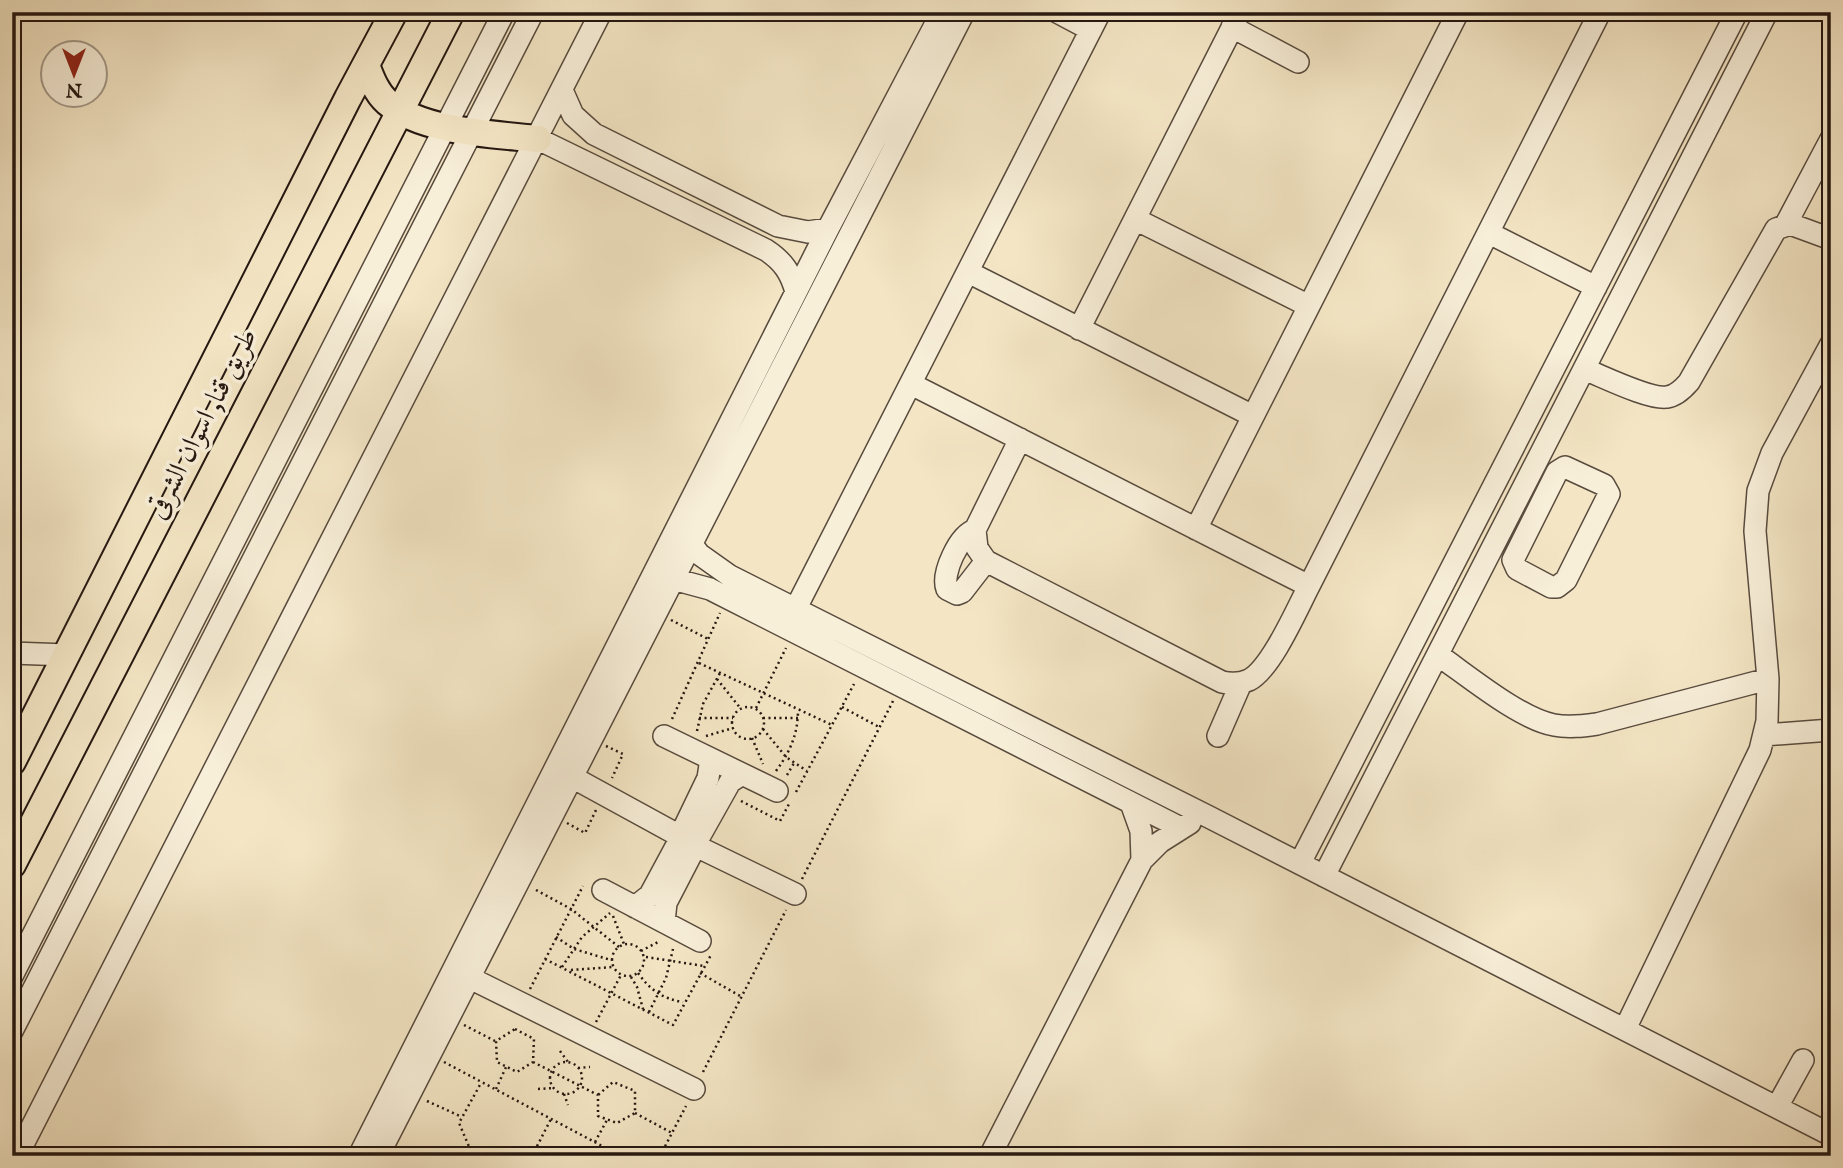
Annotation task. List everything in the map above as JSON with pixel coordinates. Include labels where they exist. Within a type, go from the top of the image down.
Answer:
[{"type":"main road","name":"طريق قنا, اسوان الشرقى","points":[[12,762],[394,12]]},
{"type":"main road","name":"طريق قنا, اسوان الشرقى","points":[[12,865],[451,12]]},
{"type":"main road","points":[[366,65],[395,121]]},
{"type":"main road","points":[[348,98],[367,104],[395,121],[538,139]]},
{"type":"street","points":[[12,1031],[459,129],[505,12]]},
{"type":"street","points":[[12,976],[459,129],[533,12]]},
{"type":"street","points":[[17,1156],[601,12]]},
{"type":"street","points":[[377,1156],[572,777],[664,576],[678,527],[828,229],[942,12]]},
{"type":"street","points":[[359,1156],[664,576],[690,545],[964,12]]},
{"type":"street","points":[[796,608],[1096,21],[1056,12]]},
{"type":"street","points":[[1020,439],[975,530],[977,548],[986,561],[1213,678],[1231,684],[1251,679],[1267,663],[1309,586],[1600,12]]},
{"type":"street","points":[[1300,863],[1737,12]]},
{"type":"street","points":[[1324,876],[1767,12]]},
{"type":"street","points":[[1196,528],[1309,306],[1451,15]]},
{"type":"street","points":[[1079,329],[1236,20],[1298,62]]},
{"type":"street","points":[[562,90],[573,115],[594,134],[778,226],[808,232],[828,229]]},
{"type":"street","points":[[1693,97],[1717,110]]},
{"type":"street","points":[[538,139],[766,250],[789,271],[796,292]]},
{"type":"street","points":[[1584,369],[1658,398],[1667,397],[1683,389],[1773,233],[1786,224],[1831,139]]},
{"type":"street","points":[[1135,219],[1309,306]]},
{"type":"street","points":[[1786,224],[1831,239]]},
{"type":"street","points":[[1489,233],[1596,287]]},
{"type":"street","points":[[968,272],[1253,416]]},
{"type":"street","points":[[1625,1030],[1754,765],[1764,735],[1768,679],[1755,531],[1758,491],[1772,453],[1831,344]]},
{"type":"street","points":[[911,384],[1309,586]]},
{"type":"street","points":[[1565,467],[1608,489],[1608,499],[1602,511],[1566,580],[1557,587],[1551,587],[1514,565],[1514,554],[1535,514],[1557,472],[1565,467]]},
{"type":"street","points":[[1515,504],[1535,514]]},
{"type":"street","points":[[678,527],[690,545],[722,571],[1831,1135]]},
{"type":"street","points":[[975,530],[959,541],[945,578],[947,589],[957,594],[962,592],[986,561]]},
{"type":"street","points":[[664,576],[699,584],[1181,828]]},
{"type":"street","points":[[12,653],[67,654]]},
{"type":"street","points":[[1438,655],[1526,715],[1539,721],[1568,727],[1597,724],[1768,679]]},
{"type":"street","points":[[1218,736],[1241,683]]},
{"type":"street","points":[[1764,735],[1831,730]]},
{"type":"street","points":[[664,736],[742,774],[769,784]]},
{"type":"street","points":[[670,925],[666,903],[708,778],[711,759]]},
{"type":"street","points":[[632,905],[650,895],[730,782],[742,774]]},
{"type":"street","points":[[572,777],[795,894]]},
{"type":"street","points":[[1131,803],[1141,831],[1142,860]]},
{"type":"street","points":[[990,1156],[1142,860],[1160,842],[1181,828],[1209,817]]},
{"type":"street","points":[[593,888],[632,905],[707,945]]},
{"type":"street","points":[[468,977],[694,1089]]},
{"type":"street","points":[[1777,1107],[1803,1060]]},
{"type":"path","points":[[664,736],[727,598]]},
{"type":"path","points":[[755,709],[794,633]]},
{"type":"path","points":[[698,663],[832,725]]},
{"type":"path","points":[[720,673],[708,691],[696,738],[733,728]]},
{"type":"path","points":[[716,678],[741,709]]},
{"type":"path","points":[[660,1156],[901,686]]},
{"type":"path","points":[[842,707],[880,727]]},
{"type":"path","points":[[763,729],[752,738],[738,736],[733,728],[733,718],[741,709],[755,709],[763,718],[763,729],[786,757],[807,771]]},
{"type":"path","points":[[769,784],[792,745],[799,710]]},
{"type":"path","points":[[699,718],[733,718]]},
{"type":"path","points":[[763,718],[798,718]]},
{"type":"path","points":[[752,738],[769,784]]},
{"type":"path","points":[[530,886],[571,909],[619,947]]},
{"type":"path","points":[[522,1004],[571,909],[593,888]]},
{"type":"path","points":[[562,967],[592,926],[611,912],[632,905]]},
{"type":"path","points":[[649,1012],[659,995],[672,960],[670,925]]},
{"type":"path","points":[[556,937],[574,949],[611,960]]},
{"type":"path","points":[[631,944],[642,951],[644,957],[642,969],[631,976],[621,975],[613,967],[611,960],[619,947],[631,944]]},
{"type":"path","points":[[545,959],[673,1025],[704,966],[707,945]]},
{"type":"path","points":[[644,957],[704,966]]},
{"type":"path","points":[[568,970],[613,967]]},
{"type":"path","points":[[638,973],[647,986],[659,995],[685,1002]]},
{"type":"path","points":[[700,974],[741,997]]},
{"type":"path","points":[[588,1037],[621,975]]},
{"type":"path","points":[[631,976],[637,986],[643,1010]]},
{"type":"path","points":[[449,1017],[496,1041]]},
{"type":"path","points":[[496,1041],[515,1029],[524,1033],[534,1039],[533,1062]]},
{"type":"path","points":[[496,1041],[497,1062],[517,1072],[533,1062]]},
{"type":"path","points":[[560,1051],[568,1062],[579,1068],[590,1067]]},
{"type":"path","points":[[429,1054],[621,1156]]},
{"type":"path","points":[[533,1062],[598,1095]]},
{"type":"path","points":[[554,1088],[550,1077],[552,1071],[556,1066],[568,1062]]},
{"type":"path","points":[[496,1090],[506,1067]]},
{"type":"path","points":[[538,1089],[554,1088],[564,1094],[570,1094],[580,1086],[582,1080],[579,1068]]},
{"type":"path","points":[[473,1156],[459,1123],[481,1082]]},
{"type":"path","points":[[613,1082],[625,1085],[635,1091],[635,1113],[617,1123],[607,1121],[598,1116],[598,1095],[613,1082]]},
{"type":"path","points":[[564,1094],[568,1105]]},
{"type":"path","points":[[424,1099],[462,1117]]},
{"type":"path","points":[[635,1113],[673,1133]]},
{"type":"path","points":[[532,1156],[551,1119]]},
{"type":"path","points":[[595,1142],[607,1121]]}]
